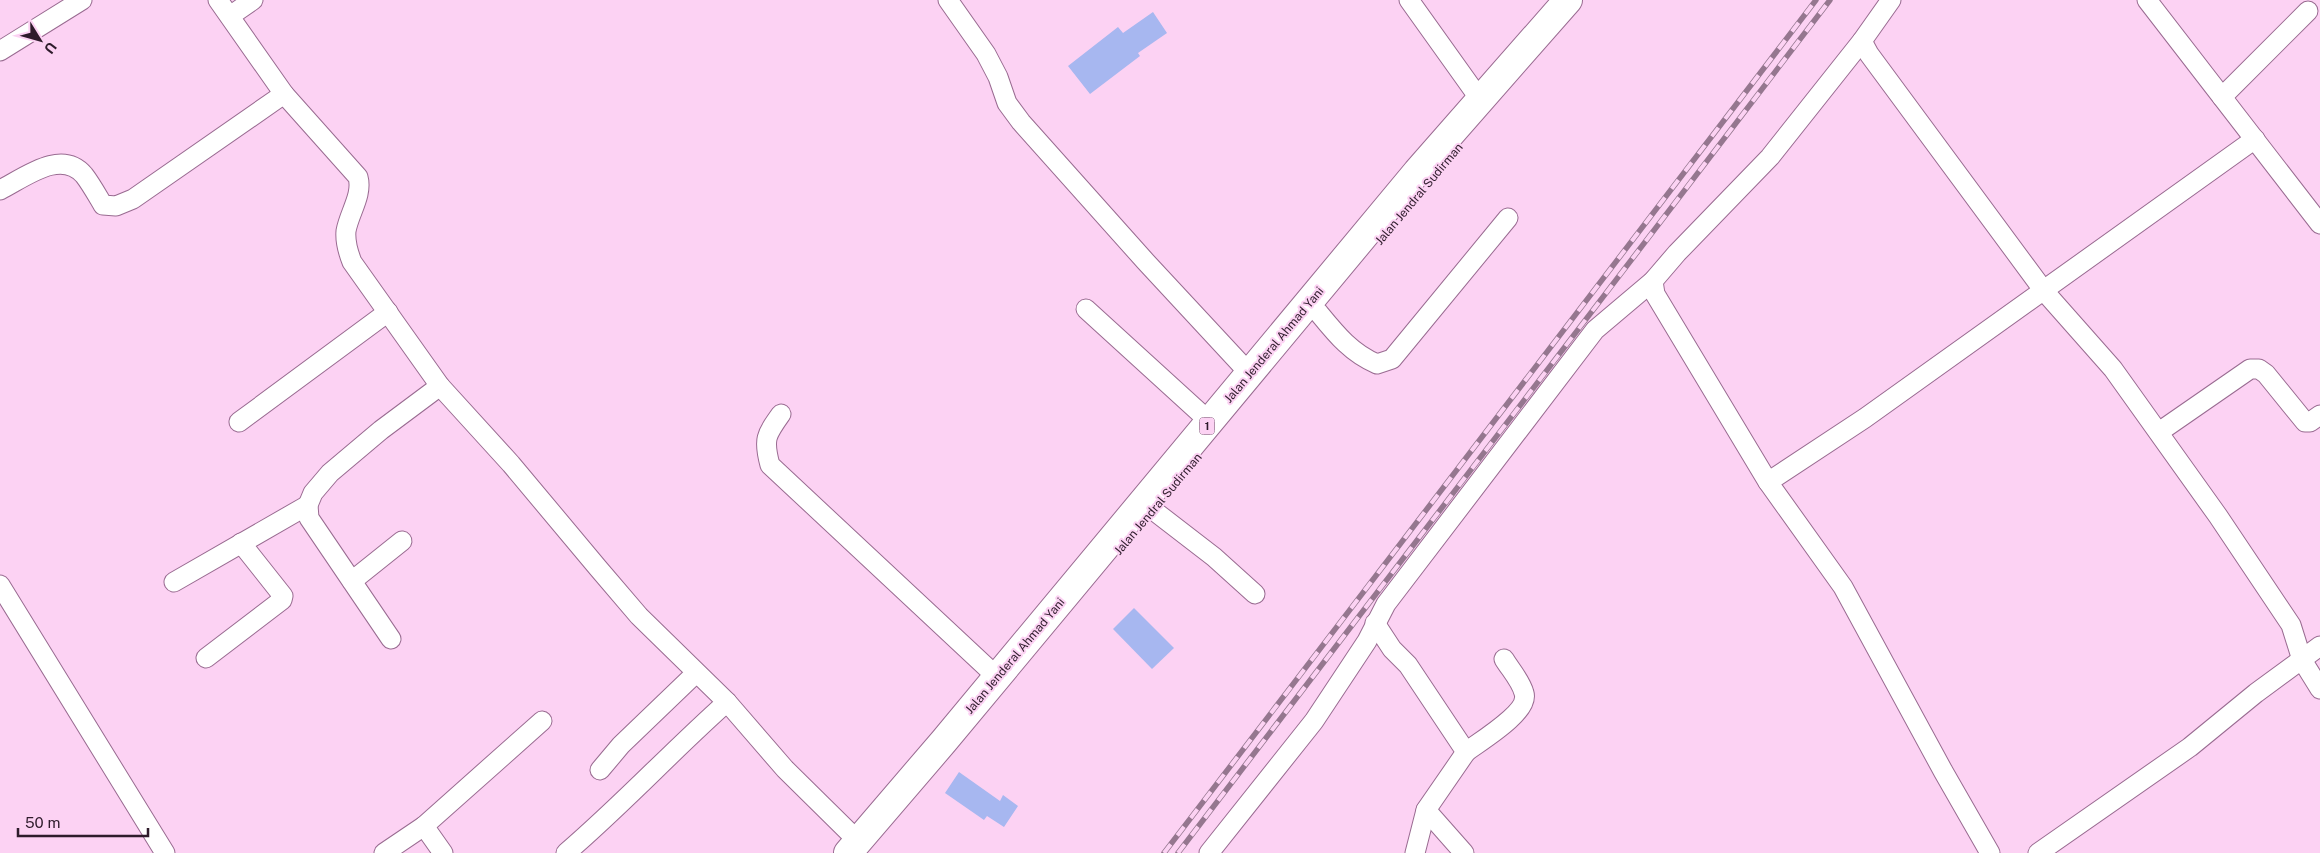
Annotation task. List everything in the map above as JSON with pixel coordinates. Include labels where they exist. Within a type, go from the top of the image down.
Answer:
[{"type":"highway","name":"Jalan Jenderal Ahmad Yani","points":[[859,849],[997,677],[1479,98],[1568,0]]},
{"type":"highway","name":"Jalan Jendral Sudirman","points":[[859,849],[1153,510],[1451,156],[1588,0]]},
{"type":"street","points":[[1,47],[82,0]]},
{"type":"street","points":[[218,0],[284,94],[358,177],[360,185],[346,230],[347,250],[352,262],[440,386],[511,464],[639,616],[727,702],[785,769],[859,849]]},
{"type":"street","points":[[230,16],[254,0]]},
{"type":"street","points":[[948,0],[986,54],[998,78],[1006,103],[1021,122],[1146,262],[1250,374]]},
{"type":"street","points":[[1409,0],[1479,98]]},
{"type":"street","points":[[1209,853],[1314,721],[1367,641],[1375,623],[1410,572],[1595,330],[1653,282],[1677,253],[1770,157],[1862,41],[1891,0]]},
{"type":"street","points":[[2147,0],[2320,224]]},
{"type":"street","points":[[2222,97],[2308,11]]},
{"type":"street","points":[[1862,41],[1869,54],[2044,291],[2113,368],[2159,432],[2291,625],[2313,673]]},
{"type":"street","points":[[0,190],[54,163],[69,164],[83,174],[103,205],[116,206],[133,199],[284,94]]},
{"type":"street","points":[[1768,482],[1866,418],[2255,139]]},
{"type":"street","points":[[1318,312],[1345,345],[1362,358],[1377,364],[1392,359],[1508,218]]},
{"type":"street","points":[[1653,282],[1655,294],[1768,482],[1843,587],[1990,853]]},
{"type":"street","points":[[1086,309],[1210,422]]},
{"type":"street","points":[[239,422],[388,312]]},
{"type":"street","points":[[2159,432],[2250,369],[2258,369],[2266,374],[2305,422],[2310,422],[2320,415]]},
{"type":"street","points":[[390,639],[310,518],[308,505],[312,493],[330,473],[381,430],[440,386]]},
{"type":"street","points":[[782,414],[767,434],[766,448],[770,465],[997,677]]},
{"type":"street","points":[[174,582],[308,505]]},
{"type":"street","points":[[1153,510],[1214,557],[1256,594]]},
{"type":"street","points":[[352,581],[402,541]]},
{"type":"street","points":[[206,658],[282,600],[284,596],[241,543]]},
{"type":"street","points":[[0,584],[165,853]]},
{"type":"street","points":[[1375,623],[1392,649],[1408,665],[1466,752]]},
{"type":"street","points":[[2313,673],[2320,646]]},
{"type":"street","points":[[1415,853],[1426,810],[1466,752],[1516,714],[1523,703],[1525,694],[1504,659]]},
{"type":"street","points":[[600,770],[621,745],[696,673]]},
{"type":"street","points":[[2038,853],[2190,747],[2256,693],[2313,673]]},
{"type":"street","points":[[566,853],[617,809],[658,766],[727,702]]},
{"type":"street","points":[[384,853],[424,826],[542,721]]},
{"type":"street","points":[[1426,810],[1464,853]]},
{"type":"street","points":[[424,826],[443,853]]},
{"type":"building","points":[[1153,12],[1167,33],[1138,53],[1140,56],[1090,94],[1068,66],[1118,27],[1123,33]]},
{"type":"building","points":[[1134,608],[1174,648],[1152,669],[1113,629]]},
{"type":"building","points":[[959,772],[1000,801],[1003,795],[1018,806],[1004,827],[987,816],[984,820],[945,793]]},
{"type":"railway","points":[[1164,853],[1816,0]]},
{"type":"railway","points":[[1178,853],[1830,0]]}]
